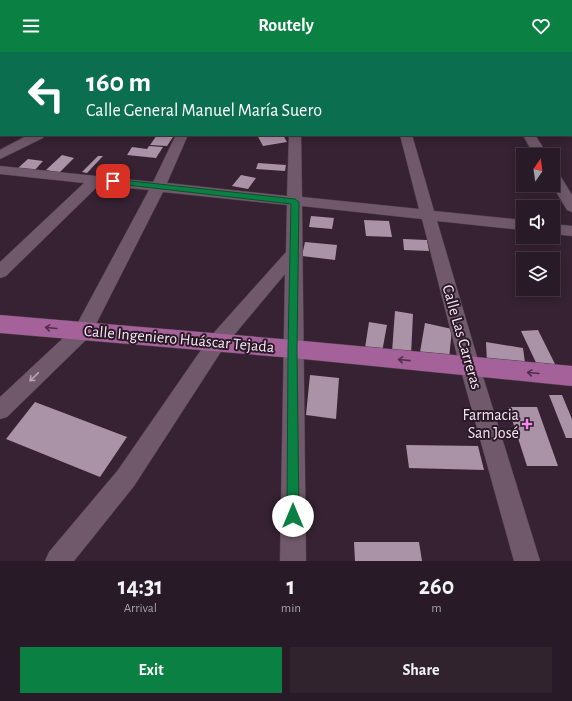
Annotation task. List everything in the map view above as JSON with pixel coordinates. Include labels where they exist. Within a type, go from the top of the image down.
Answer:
[{"type":"main road","name":"Calle Ingeniero Huáscar Tejada","points":[[0,324],[217,342],[572,376]]},
{"type":"street","points":[[0,155],[36,136]]},
{"type":"street","points":[[0,410],[83,331],[158,187],[182,136]]},
{"type":"street","points":[[293,561],[295,136]]},
{"type":"street","name":"Calle Las Carreras","points":[[406,136],[470,367],[527,561]]},
{"type":"street","points":[[530,136],[537,148]]},
{"type":"street","points":[[0,170],[98,179],[295,202],[516,224]]},
{"type":"street","points":[[0,272],[98,179]]},
{"type":"street","points":[[560,187],[572,207]]},
{"type":"street","points":[[560,230],[572,231]]},
{"type":"street","points":[[58,561],[126,478],[217,342],[294,253]]},
{"type":"building","points":[[156,136],[173,137],[167,146],[150,145]]},
{"type":"building","points":[[258,136],[284,136],[287,142],[263,146]]},
{"type":"building","points":[[149,146],[163,147],[156,158],[127,155],[132,147],[147,149]]},
{"type":"building","points":[[62,155],[74,158],[59,173],[46,170]]},
{"type":"building","points":[[98,156],[103,156],[87,173],[82,172]]},
{"type":"building","points":[[28,159],[43,161],[34,171],[18,168]]},
{"type":"building","points":[[258,163],[286,165],[285,171],[256,169]]},
{"type":"building","points":[[241,175],[256,178],[248,189],[232,186]]},
{"type":"building","points":[[311,216],[334,218],[332,229],[309,227]]},
{"type":"building","points":[[364,220],[389,221],[392,237],[366,236]]},
{"type":"building","points":[[403,239],[427,240],[429,251],[404,250]]},
{"type":"building","points":[[305,242],[337,245],[335,260],[302,256]]},
{"type":"building","points":[[395,311],[413,314],[411,355],[392,352]]},
{"type":"building","points":[[369,322],[387,325],[382,352],[365,348]]},
{"type":"building","points":[[425,323],[452,329],[449,359],[420,352]]},
{"type":"building","points":[[538,330],[558,370],[540,371],[521,331]]},
{"type":"building","points":[[486,342],[523,348],[526,370],[487,364]]},
{"type":"building","points":[[310,375],[339,378],[336,419],[306,415]]},
{"type":"building","points":[[549,395],[562,395],[572,419],[572,438],[566,438]]},
{"type":"building","points":[[35,402],[127,437],[100,477],[6,439]]},
{"type":"building","points":[[508,407],[537,407],[558,466],[527,466]]},
{"type":"building","points":[[406,445],[478,446],[484,470],[409,468]]},
{"type":"building","points":[[354,542],[419,542],[422,561],[355,561]]},
{"type":"place","name":"Farmacia San José","points":[[527,424]]},
{"type":"route","points":[[113,181],[295,202],[293,516]]}]
